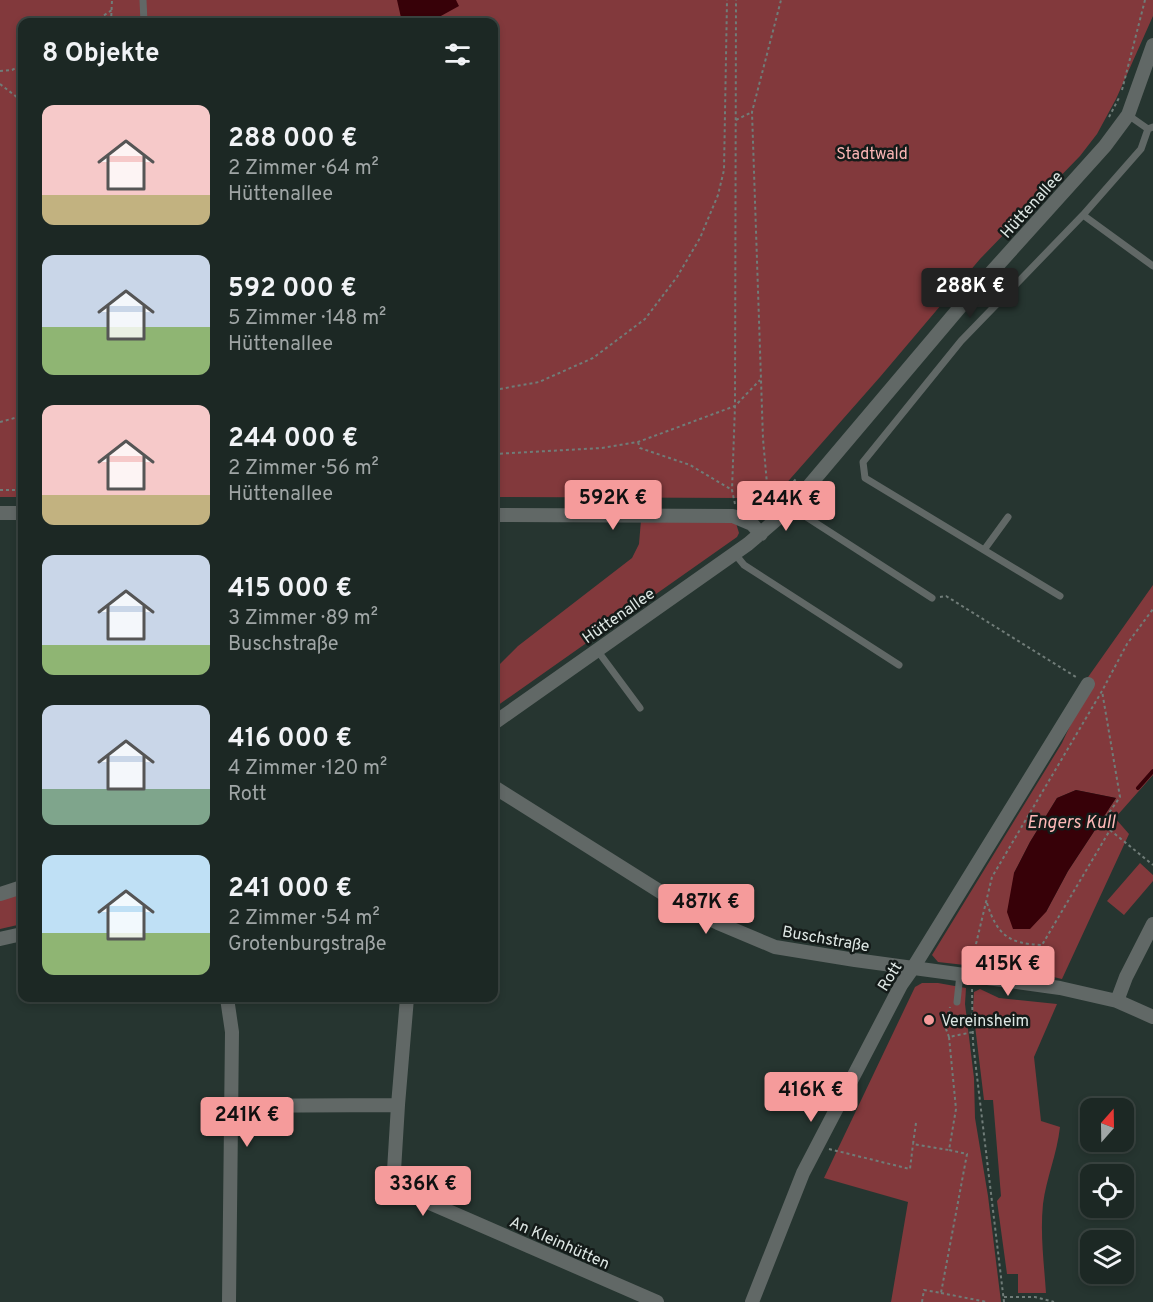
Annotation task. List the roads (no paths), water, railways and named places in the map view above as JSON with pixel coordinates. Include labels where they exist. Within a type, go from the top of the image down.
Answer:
[{"type":"street","name":"Hüttenallee","points":[[498,720],[735,554],[756,529],[791,507],[961,306],[1105,146],[1128,115],[1153,45]]},
{"type":"street","points":[[0,513],[18,513]]},
{"type":"street","points":[[498,515],[734,516],[756,529]]},
{"type":"street","name":"Rott","points":[[752,1302],[803,1173],[901,985],[1088,684]]},
{"type":"street","name":"Buschstraße","points":[[498,790],[683,906],[775,947],[1060,988],[1117,1001],[1153,1017]]},
{"type":"street","points":[[0,894],[18,888]]},
{"type":"street","points":[[1117,1001],[1126,976],[1153,924]]},
{"type":"street","points":[[0,939],[18,935]]},
{"type":"street","points":[[228,1002],[232,1032],[229,1302]]},
{"type":"street","name":"An Kleinhütten","points":[[407,1002],[393,1187],[657,1302]]},
{"type":"street","points":[[231,1106],[398,1104]]},
{"type":"lane","points":[[143,0],[144,18]]},
{"type":"lane","points":[[1060,596],[865,478],[863,462],[961,341],[1083,215],[1141,149],[1151,128],[1128,115]]},
{"type":"lane","points":[[1083,215],[1153,266]]},
{"type":"lane","points":[[791,507],[932,598]]},
{"type":"lane","points":[[984,550],[1008,517]]},
{"type":"lane","points":[[735,554],[744,565],[900,665]]},
{"type":"lane","points":[[597,650],[640,708]]},
{"type":"lane","points":[[957,1002],[960,974]]},
{"type":"water","points":[[397,0],[456,0],[459,6],[437,18],[401,18]]},
{"type":"water","name":"Engers Kull","points":[[1076,790],[1116,798],[1068,871],[1046,912],[1030,929],[1013,929],[1007,912],[1014,873],[1057,798]]},
{"type":"waterway","points":[[1138,788],[1153,771]]},
{"type":"place","name":"Vereinsheim","points":[[929,1020]]},
{"type":"park label","name":"Stadtwald","points":[[872,153]]}]
